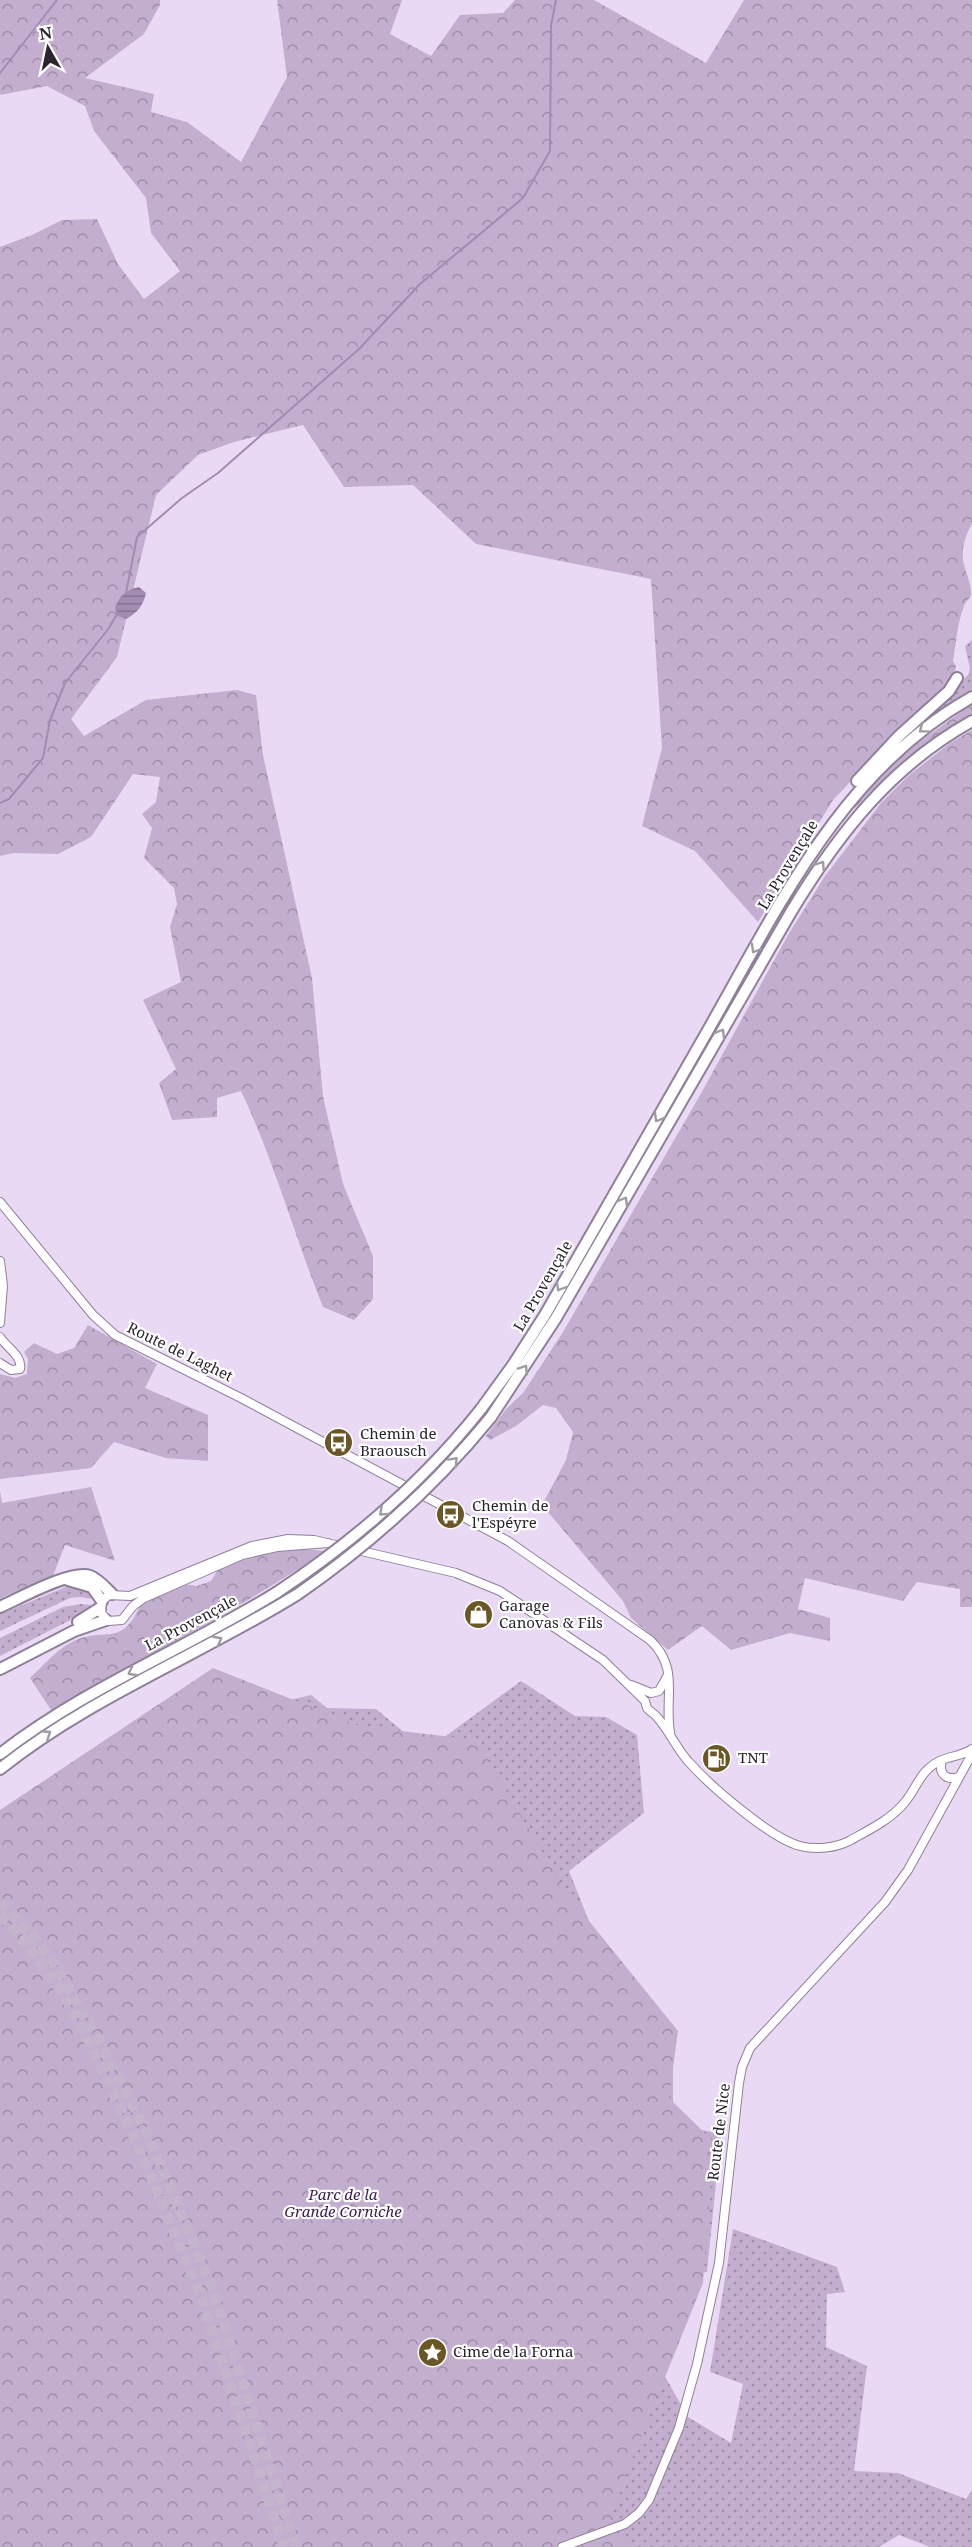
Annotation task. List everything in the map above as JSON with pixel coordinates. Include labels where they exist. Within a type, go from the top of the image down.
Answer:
[{"type":"highway","points":[[828,827],[843,800],[860,777],[899,736],[949,691],[957,678]]},
{"type":"highway","name":"La Provençale","points":[[0,1754],[37,1727],[87,1696],[276,1593],[322,1562],[381,1515],[427,1471],[481,1409],[545,1315],[780,906],[828,827],[866,782],[898,750],[920,731],[972,698]]},
{"type":"highway","name":"La Provençale","points":[[0,1769],[78,1715],[222,1638],[298,1594],[356,1552],[410,1505],[462,1452],[491,1417],[556,1318],[773,943],[827,855],[868,802],[900,772],[927,749],[972,721]]},
{"type":"highway","points":[[0,1607],[65,1579],[82,1575],[90,1576],[118,1596]]},
{"type":"highway","points":[[0,1661],[87,1618],[101,1605],[92,1587],[65,1579]]},
{"type":"highway","points":[[0,1669],[74,1630],[106,1620]]},
{"type":"main road","name":"Route de Laghet","points":[[0,1202],[10,1217],[93,1315],[115,1335],[241,1398],[508,1541],[617,1616],[659,1649],[664,1656],[669,1673]]},
{"type":"main road","points":[[0,1262],[3,1286],[0,1323]]},
{"type":"main road","points":[[0,1336],[19,1359],[21,1366],[20,1369],[11,1370],[0,1364]]},
{"type":"main road","points":[[327,1543],[277,1547],[242,1555],[144,1598],[119,1622],[106,1620],[101,1605],[118,1596],[252,1545],[298,1538],[327,1543],[366,1550],[448,1571],[500,1591],[596,1654],[630,1684],[645,1701],[649,1711],[656,1714],[686,1759],[724,1794],[779,1837],[810,1848],[829,1847],[848,1842],[883,1821],[903,1806],[922,1775],[931,1766],[947,1756],[957,1756],[972,1749]]},
{"type":"main road","points":[[118,1596],[128,1604],[129,1611]]},
{"type":"main road","points":[[645,1701],[669,1673]]},
{"type":"main road","points":[[669,1673],[667,1709],[670,1734]]},
{"type":"main road","points":[[630,1684],[668,1697]]},
{"type":"main road","points":[[656,1714],[667,1709]]},
{"type":"main road","points":[[922,1775],[944,1774],[958,1777],[972,1754]]},
{"type":"main road","points":[[957,1756],[962,1760],[964,1767]]},
{"type":"main road","points":[[942,1761],[949,1794]]},
{"type":"main road","name":"Route de Nice","points":[[561,2547],[625,2524],[639,2513],[649,2500],[679,2428],[697,2364],[719,2263],[737,2094],[750,2048],[885,1902],[908,1870],[958,1777]]},
{"type":"green space","points":[[0,0],[160,0],[160,5],[144,34],[85,78],[154,94],[151,112],[187,122],[241,162],[287,77],[277,0],[402,0],[390,34],[431,56],[460,15],[503,13],[515,0],[594,0],[706,63],[744,0],[972,0],[972,524],[963,551],[971,592],[958,627],[953,661],[956,666],[953,681],[901,728],[833,800],[758,922],[695,851],[642,826],[662,748],[651,579],[476,544],[413,485],[344,487],[303,425],[234,442],[198,455],[156,495],[117,657],[71,719],[84,736],[146,700],[237,690],[256,695],[263,755],[312,978],[323,1096],[343,1184],[373,1256],[373,1299],[354,1320],[323,1307],[264,1144],[241,1091],[217,1098],[217,1117],[172,1120],[159,1083],[176,1069],[143,1000],[181,982],[170,927],[177,904],[174,888],[144,858],[152,828],[142,814],[156,802],[160,777],[133,774],[91,837],[58,854],[14,853],[0,856],[0,247],[62,220],[97,219],[118,264],[144,299],[180,271],[151,233],[146,198],[94,131],[85,106],[47,86],[0,95]]},
{"type":"green space","points":[[972,640],[972,689],[925,718],[924,716],[968,675],[970,669],[965,646]]},
{"type":"green space","points":[[972,704],[972,715],[910,757],[855,808],[854,806],[901,755]]},
{"type":"green space","points":[[972,730],[972,1607],[960,1607],[960,1589],[917,1582],[903,1601],[805,1578],[798,1609],[830,1618],[830,1641],[790,1633],[731,1650],[702,1626],[668,1650],[631,1618],[623,1601],[542,1505],[566,1460],[573,1432],[556,1408],[543,1405],[516,1426],[490,1440],[486,1436],[507,1408],[523,1393],[563,1332],[699,1097],[788,935],[825,876],[881,803],[908,776],[950,743]]},
{"type":"green space","points":[[88,1325],[157,1364],[145,1388],[208,1415],[208,1461],[166,1458],[114,1442],[91,1468],[0,1479],[0,1374],[15,1378],[27,1374],[28,1359],[24,1352],[34,1343],[57,1354],[74,1348]]},
{"type":"green space","points":[[91,1487],[115,1561],[65,1545],[53,1576],[0,1599],[0,1491],[2,1503]]},
{"type":"green space","points":[[305,1549],[325,1551],[224,1614],[51,1710],[30,1678],[66,1645],[84,1637],[119,1632],[126,1627],[141,1604],[184,1584],[197,1586],[211,1581],[219,1568],[244,1559],[263,1553]]},
{"type":"green space","points":[[66,1587],[82,1588],[89,1592],[93,1599],[70,1598],[0,1631],[0,1614]]},
{"type":"green space","points":[[90,1605],[92,1609],[0,1656],[0,1638],[63,1607]]},
{"type":"green space","name":"Parc de la Grande Corniche","points":[[213,1668],[360,1726],[476,1740],[568,1895],[678,2031],[669,2098],[714,2142],[703,2283],[612,2509],[632,2547],[0,2547],[0,1810]]},
{"type":"green space","name":"Parc de la Grande Corniche","points":[[521,1681],[575,1716],[606,1717],[637,1735],[644,1813],[569,1871],[597,1941],[673,2041],[673,2126],[721,2133],[707,2272],[666,2278],[658,2364],[688,2417],[731,2443],[743,2384],[710,2372],[733,2229],[837,2267],[845,2292],[827,2294],[826,2347],[867,2366],[854,2471],[898,2473],[966,2499],[972,2490],[972,2547],[930,2547],[899,2535],[879,2547],[227,2547],[0,1822],[256,1708],[311,1695],[327,1708],[376,1709],[405,1733],[443,1738]]},
{"type":"shaded area","points":[[139,587],[146,593],[139,608],[126,619],[118,616],[115,608],[121,597]]},
{"type":"waterway","points":[[0,73],[57,0]]},
{"type":"waterway","points":[[126,593],[137,537],[182,498],[218,473],[359,349],[420,284],[523,198],[550,151],[551,26],[556,0]]},
{"type":"waterway","points":[[0,803],[9,799],[43,758],[50,720],[65,683],[109,628],[118,612]]},
{"type":"tunnel","points":[[0,1902],[30,1932],[55,1965],[100,2042],[149,2137],[212,2287],[296,2547]]},
{"type":"tunnel","points":[[0,1915],[24,1940],[65,1997],[91,2046],[135,2140],[200,2294],[284,2547]]},
{"type":"place","name":"Chemin de Braousch","points":[[339,1443]]},
{"type":"place","name":"Chemin de l'Espéyre","points":[[451,1515]]},
{"type":"place","name":"Garage Canovas & Fils","points":[[478,1615]]},
{"type":"place","name":"TNT","points":[[717,1758]]},
{"type":"place","name":"Cime de la Forna","points":[[432,2352]]}]
